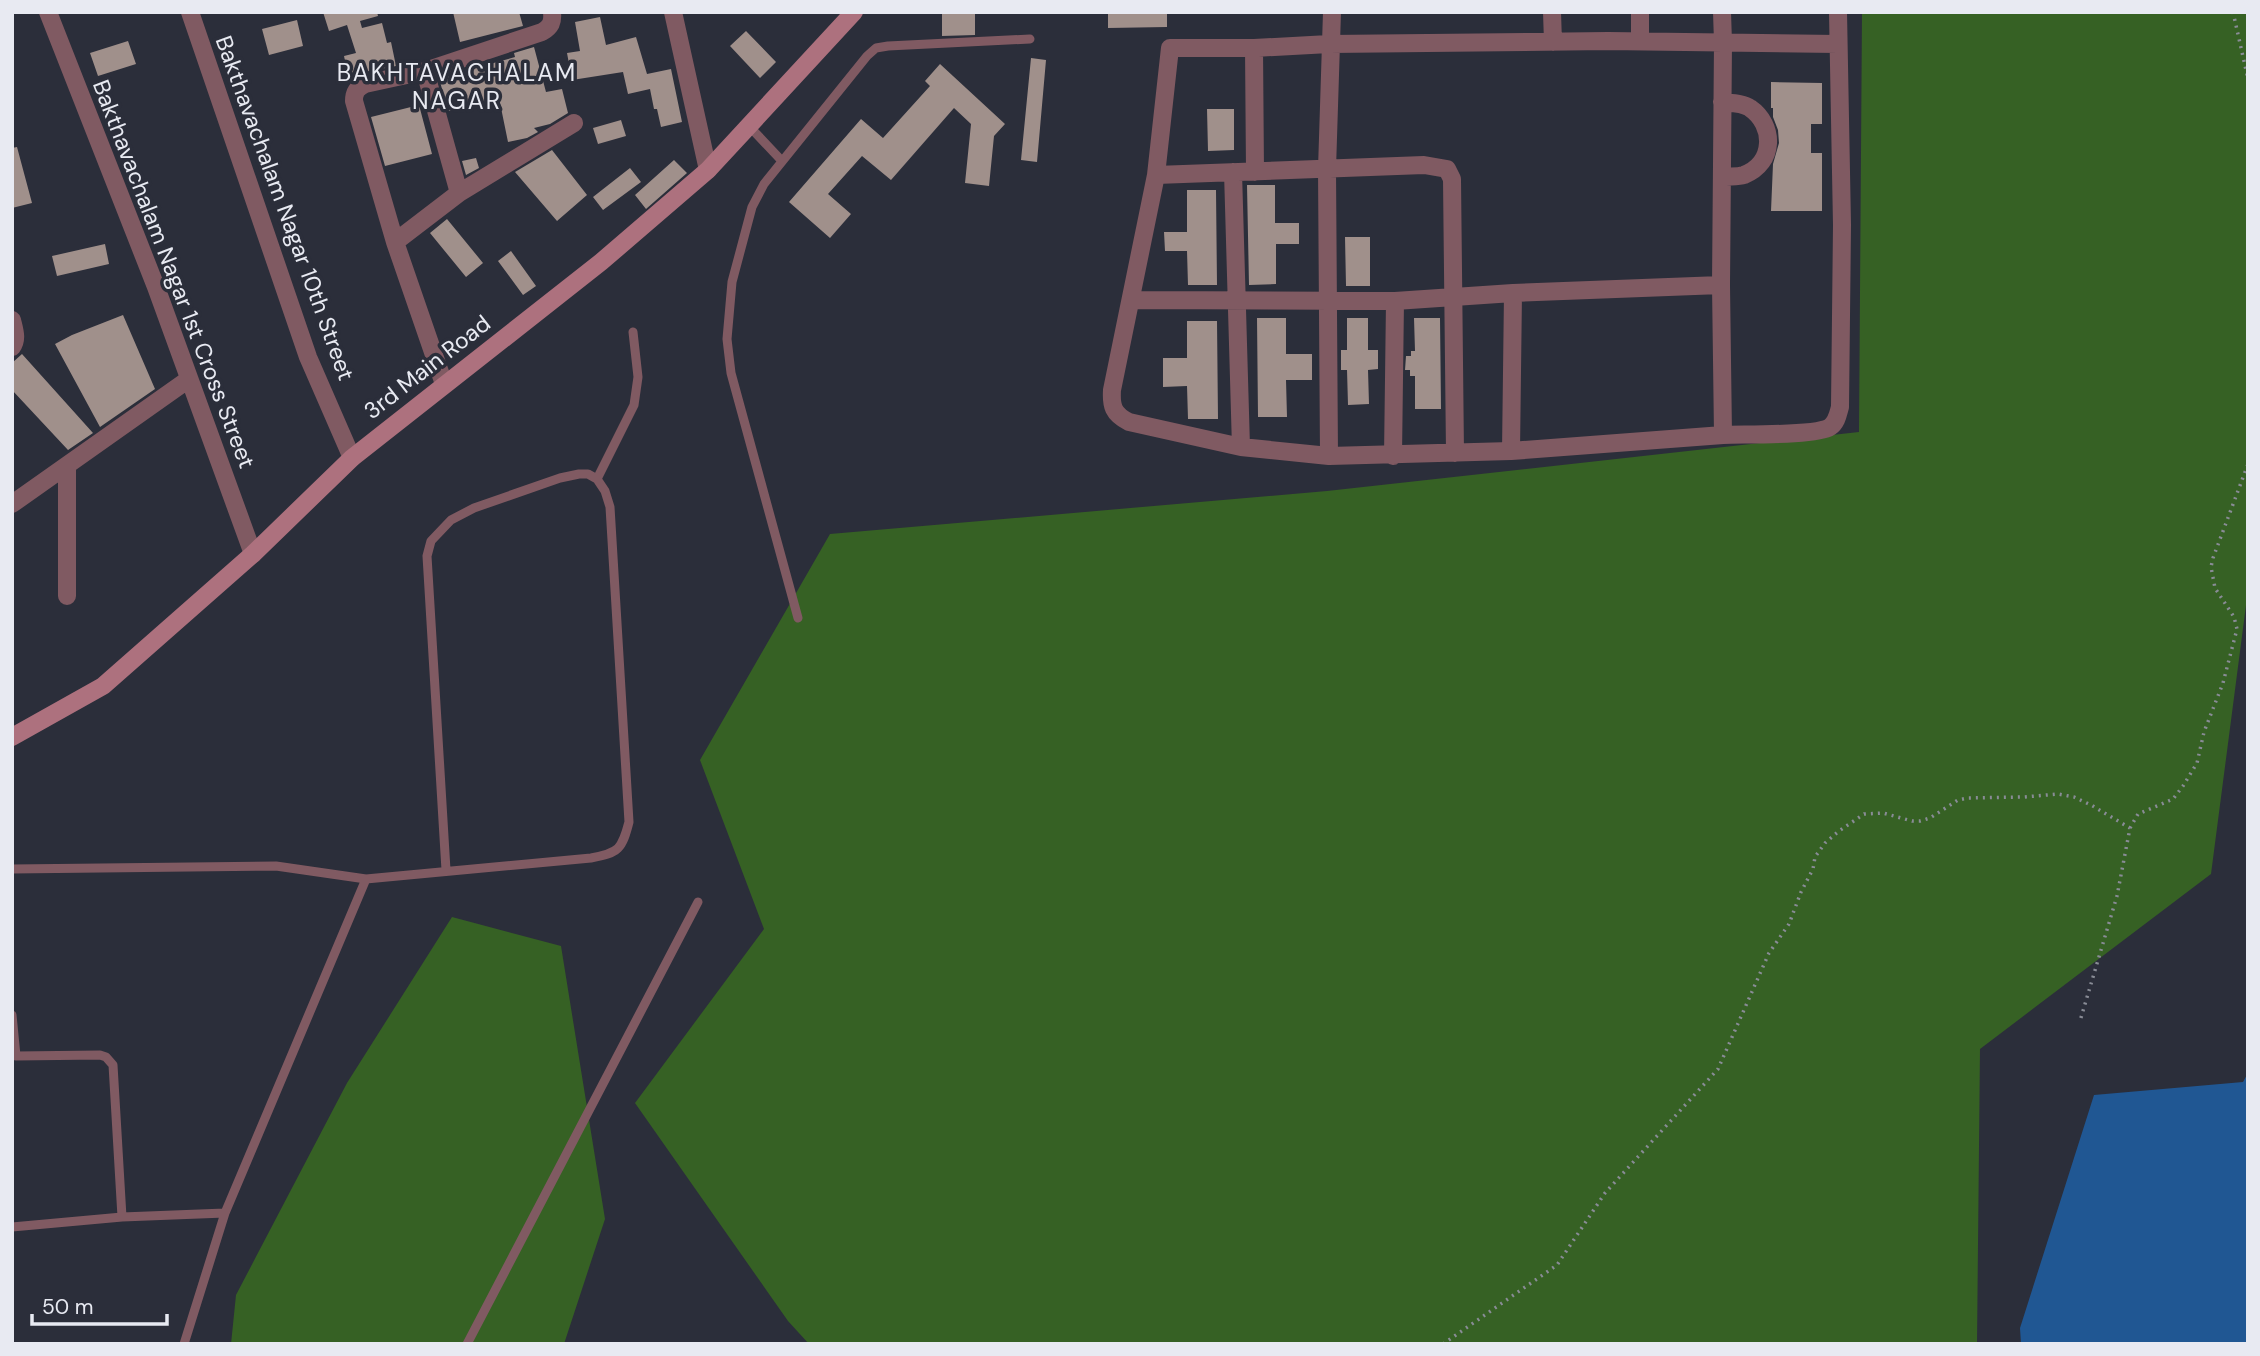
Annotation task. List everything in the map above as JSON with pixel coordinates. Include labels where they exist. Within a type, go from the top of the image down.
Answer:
[{"type":"street","name":"Bakthavachalam Nagar 1st Cross Street","points":[[48,12],[156,287],[253,554]]},
{"type":"street","name":"Bakthavachalam Nagar 10th Street","points":[[190,12],[308,357],[352,457]]},
{"type":"street","points":[[443,384],[395,242],[354,94],[365,84],[425,71],[542,32],[549,28],[552,12]]},
{"type":"street","points":[[673,12],[708,170]]},
{"type":"street","name":"3rd Main Road","points":[[12,737],[103,686],[253,554],[352,457],[601,262],[708,170],[854,12]]},
{"type":"street","points":[[1329,457],[1327,169],[1332,12]]},
{"type":"street","points":[[1552,12],[1553,42]]},
{"type":"street","points":[[1640,12],[1640,41]]},
{"type":"street","points":[[1723,12],[1723,435]]},
{"type":"street","points":[[1838,12],[1842,225],[1840,407],[1836,421],[1829,428],[1811,432],[1723,435],[1511,451],[1329,457],[1241,447],[1129,422],[1116,414],[1112,407],[1112,390],[1156,175],[1170,48],[1640,41],[1838,44]]},
{"type":"street","points":[[1254,48],[1255,172]]},
{"type":"street","points":[[425,71],[459,193]]},
{"type":"street","points":[[1722,102],[1748,106],[1764,120],[1769,141],[1766,156],[1757,167],[1743,175],[1722,177]]},
{"type":"street","points":[[395,242],[459,193],[575,123]]},
{"type":"street","points":[[1156,175],[1424,165],[1447,169],[1452,179],[1455,453]]},
{"type":"street","points":[[1233,172],[1241,447]]},
{"type":"street","points":[[1131,300],[1395,301],[1513,293],[1721,285]]},
{"type":"street","points":[[1511,451],[1513,293]]},
{"type":"street","points":[[1392,456],[1395,301]]},
{"type":"street","points":[[12,320],[15,333],[12,347]]},
{"type":"street","points":[[12,504],[189,380]]},
{"type":"street","points":[[67,465],[67,596]]},
{"type":"lane","points":[[799,618],[731,373],[727,339],[732,282],[752,207],[764,184],[876,48],[1030,39]]},
{"type":"lane","points":[[749,126],[782,161]]},
{"type":"lane","points":[[597,479],[634,405],[638,377],[633,332]]},
{"type":"lane","points":[[12,869],[276,866],[366,879],[592,858],[610,855],[619,849],[629,822],[610,507],[605,491],[597,479],[588,474],[579,474],[474,508],[451,520],[430,541],[427,556],[446,870]]},
{"type":"lane","points":[[184,1344],[225,1213],[366,879]]},
{"type":"lane","points":[[467,1344],[698,902]]},
{"type":"lane","points":[[12,1015],[14,1057],[100,1055],[113,1065],[122,1217]]},
{"type":"lane","points":[[12,1227],[122,1217],[225,1213]]},
{"type":"path","points":[[2233,12],[2248,79]]},
{"type":"path","points":[[2080,1021],[2118,896],[2130,828],[2138,814],[2173,799],[2197,763],[2204,733],[2223,682],[2237,629],[2234,617],[2215,589],[2211,567],[2248,464]]},
{"type":"path","points":[[1443,1344],[1557,1265],[1605,1193],[1718,1069],[1769,953],[1789,924],[1813,869],[1815,857],[1825,843],[1839,831],[1864,814],[1883,813],[1920,821],[1930,818],[1958,800],[1968,798],[2058,794],[2082,801],[2130,828]]},
{"type":"green space","points":[[1862,12],[2248,12],[2248,590],[2211,874],[1980,1049],[1977,1344],[809,1344],[788,1321],[635,1103],[764,929],[700,760],[830,534],[1327,491],[1859,432]]},
{"type":"green space","points":[[452,917],[561,946],[605,1219],[564,1344],[231,1344],[236,1295],[347,1083]]},
{"type":"water","points":[[2248,1073],[2248,1344],[2021,1344],[2020,1328],[2094,1095],[2243,1082]]},
{"type":"building","points":[[323,12],[377,12],[378,16],[360,21],[362,28],[382,23],[387,43],[391,42],[396,66],[348,75],[344,56],[356,53],[347,25],[329,31]]},
{"type":"building","points":[[453,12],[519,12],[523,26],[460,42]]},
{"type":"building","points":[[942,12],[975,12],[975,35],[942,36]]},
{"type":"building","points":[[1108,12],[1167,12],[1167,27],[1108,28]]},
{"type":"building","points":[[600,17],[606,45],[636,37],[647,74],[671,69],[682,122],[661,127],[650,89],[628,94],[623,72],[572,80],[567,53],[580,51],[575,22]]},
{"type":"building","points":[[297,20],[303,46],[269,55],[262,29]]},
{"type":"building","points":[[746,31],[776,62],[760,78],[730,46]]},
{"type":"building","points":[[128,41],[136,64],[98,76],[90,53]]},
{"type":"building","points":[[534,47],[546,92],[562,89],[568,113],[550,124],[534,128],[538,132],[527,138],[508,142],[499,98],[448,111],[439,78],[515,57],[514,53]]},
{"type":"building","points":[[1031,58],[1046,60],[1037,162],[1021,160]]},
{"type":"building","points":[[940,64],[1005,124],[994,136],[989,186],[965,183],[971,124],[954,108],[891,180],[862,156],[828,194],[851,214],[830,238],[789,202],[861,119],[883,138],[930,86],[925,81]]},
{"type":"building","points":[[1771,82],[1822,83],[1822,124],[1811,124],[1811,153],[1822,153],[1822,211],[1771,211],[1773,164],[1779,143],[1771,108]]},
{"type":"building","points":[[419,105],[432,154],[385,166],[371,117]]},
{"type":"building","points":[[1207,109],[1234,109],[1234,150],[1208,151]]},
{"type":"building","points":[[621,120],[626,136],[598,144],[593,128]]},
{"type":"building","points":[[17,147],[32,203],[12,208],[12,148]]},
{"type":"building","points":[[552,150],[587,195],[557,221],[515,172]]},
{"type":"building","points":[[476,158],[479,168],[466,175],[462,161]]},
{"type":"building","points":[[674,160],[687,173],[646,209],[635,195]]},
{"type":"building","points":[[630,168],[641,182],[603,210],[593,197]]},
{"type":"building","points":[[1247,185],[1275,185],[1275,223],[1299,223],[1299,244],[1276,244],[1276,284],[1249,285]]},
{"type":"building","points":[[1187,190],[1216,190],[1217,285],[1188,285],[1187,251],[1165,251],[1164,232],[1187,232]]},
{"type":"building","points":[[447,219],[483,263],[466,277],[430,233]]},
{"type":"building","points":[[1345,237],[1370,237],[1370,286],[1346,286]]},
{"type":"building","points":[[105,244],[109,264],[57,276],[52,256]]},
{"type":"building","points":[[511,251],[536,286],[523,295],[498,261]]},
{"type":"building","points":[[123,315],[155,389],[100,427],[55,344]]},
{"type":"building","points":[[1257,318],[1286,318],[1286,354],[1312,354],[1312,380],[1286,380],[1287,417],[1258,417]]},
{"type":"building","points":[[1347,318],[1368,318],[1368,350],[1378,350],[1378,369],[1368,370],[1369,404],[1348,405],[1347,370],[1341,370],[1341,350],[1347,350]]},
{"type":"building","points":[[1414,318],[1440,318],[1441,409],[1415,409],[1415,376],[1410,376],[1410,370],[1405,370],[1406,356],[1411,356],[1411,351],[1415,351]]},
{"type":"building","points":[[1187,321],[1217,321],[1218,419],[1188,419],[1187,386],[1163,387],[1163,358],[1187,358]]},
{"type":"building","points":[[22,354],[93,433],[68,450],[12,390],[12,363]]},
{"type":"district","name":"BAKHTAVACHALAM NAGAR","points":[[457,86]]}]
